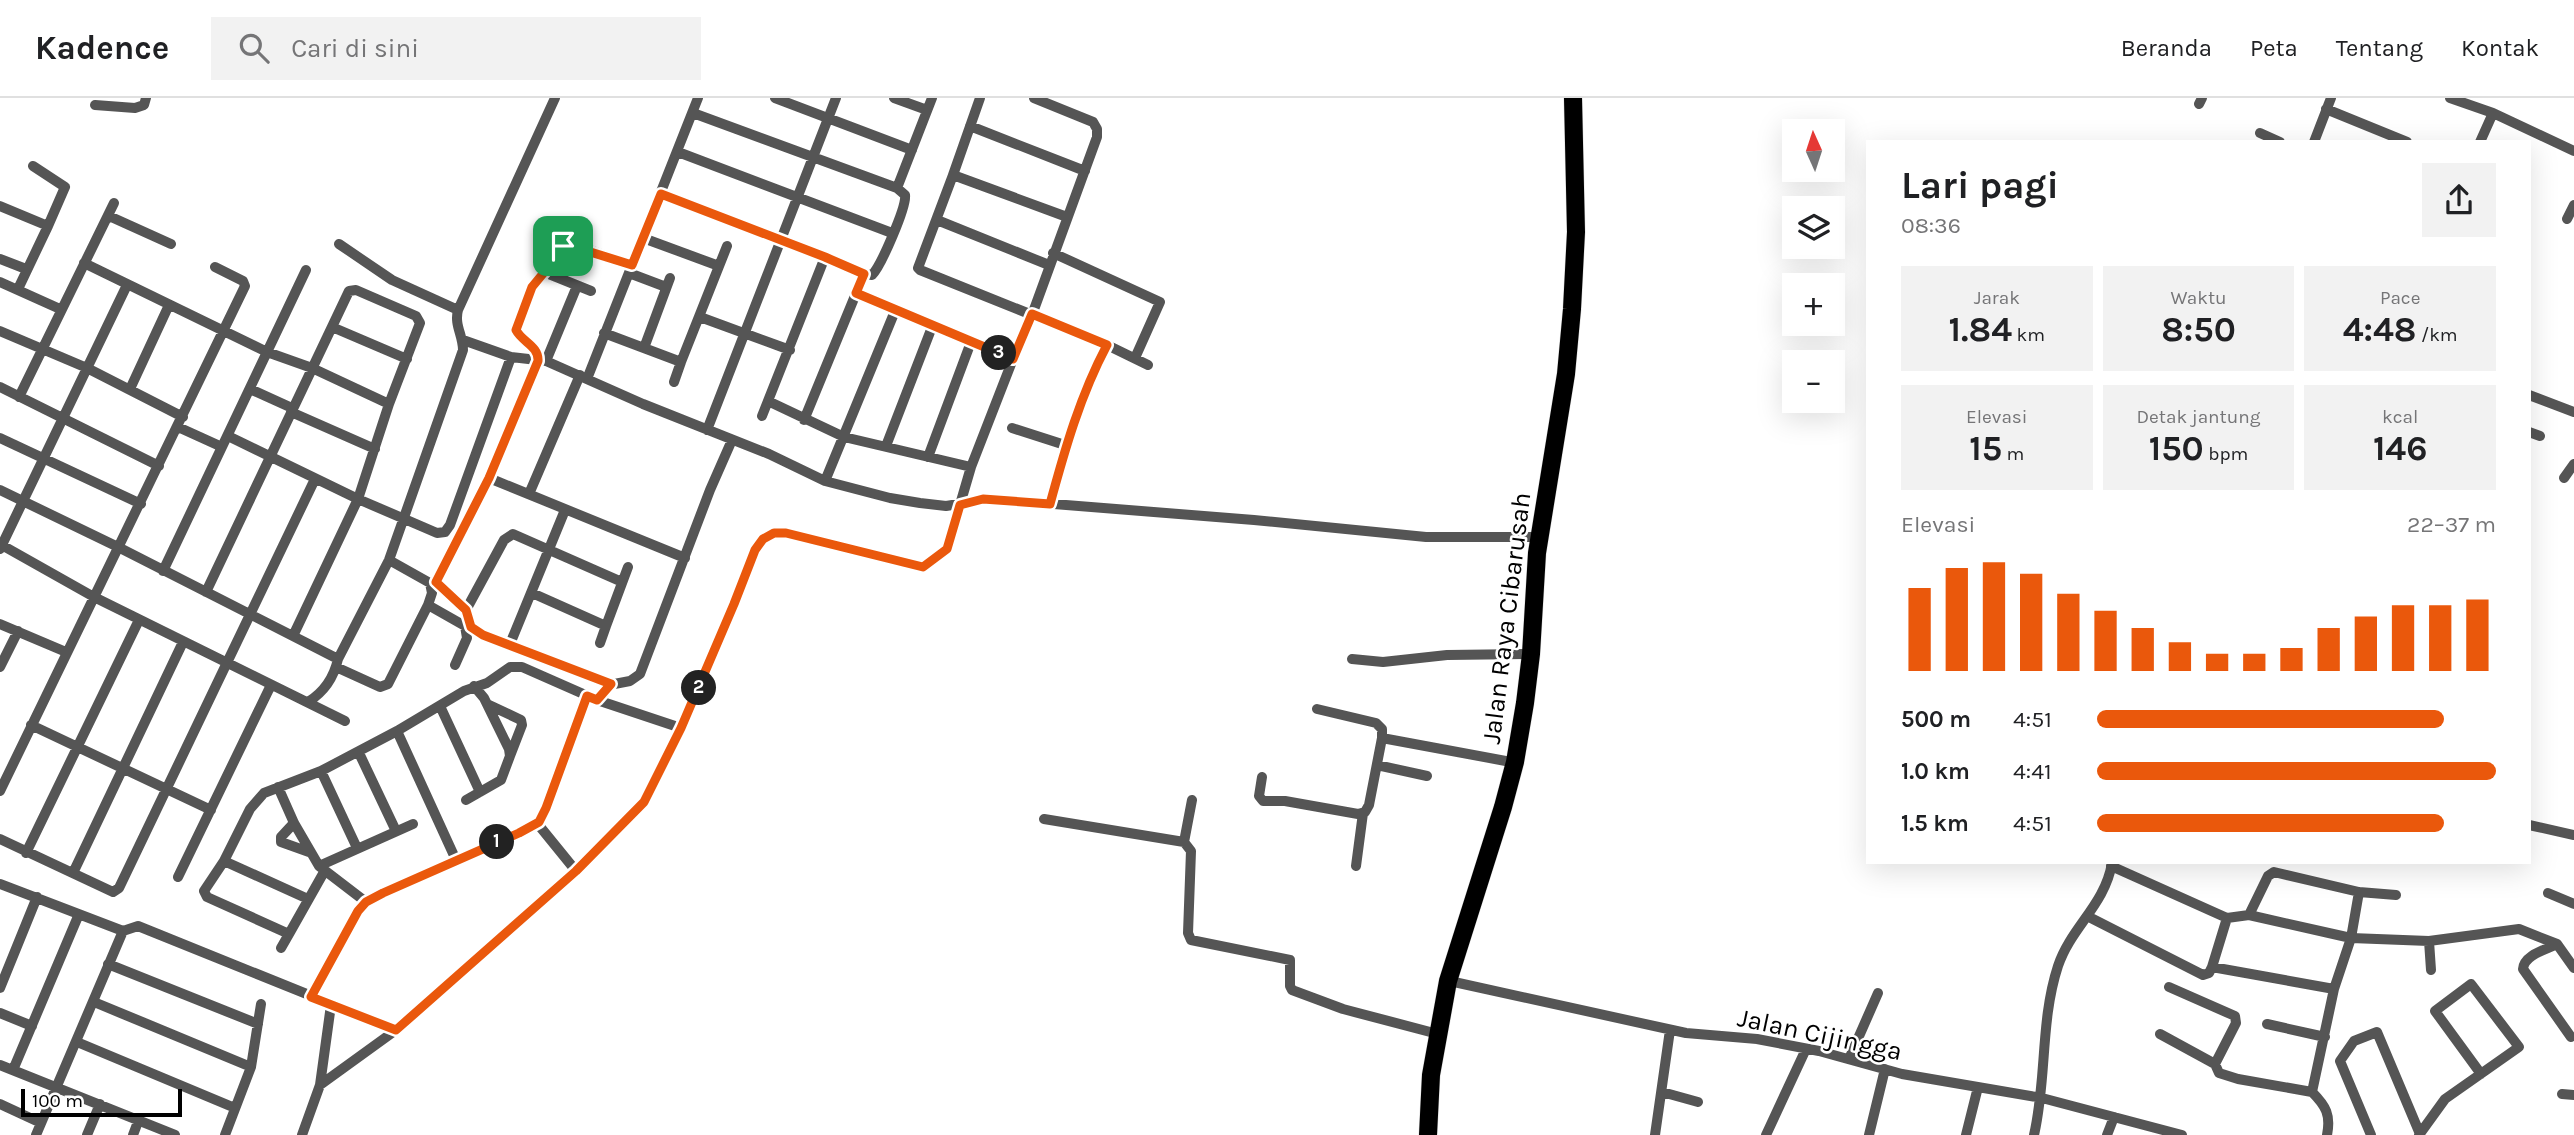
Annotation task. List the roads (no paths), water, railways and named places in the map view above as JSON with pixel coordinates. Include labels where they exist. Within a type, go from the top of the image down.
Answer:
[{"type":"main road","name":"Jalan Raya Cibarusah","points":[[1426,1135],[1425,1096],[1434,1033],[1511,762],[1527,654],[1536,545],[1569,309],[1572,232],[1571,98]]},
{"type":"main road","name":"Jalan Raya Cibarusah","points":[[1426,1135],[1431,1075],[1447,980],[1515,762],[1531,654],[1533,579]]},
{"type":"street","points":[[95,105],[135,108],[144,106],[146,98]]},
{"type":"street","points":[[308,702],[323,690],[389,560],[460,359],[463,340],[456,326],[458,310],[555,98]]},
{"type":"street","points":[[529,494],[604,333],[698,98]]},
{"type":"street","points":[[775,98],[912,150]]},
{"type":"street","points":[[706,430],[836,98]]},
{"type":"street","points":[[894,98],[927,110]]},
{"type":"street","points":[[897,188],[932,98]]},
{"type":"street","points":[[980,98],[918,268],[1107,345],[1147,365]]},
{"type":"street","points":[[320,1085],[396,1030],[576,871],[644,802],[681,728],[755,550],[763,539],[774,533],[786,533],[923,567],[947,549],[971,467],[1032,314],[1097,137],[1095,125],[1034,98]]},
{"type":"street","points":[[2315,140],[2331,98]]},
{"type":"street","points":[[2450,98],[2493,113],[2529,136],[2574,151]]},
{"type":"street","points":[[2326,109],[2402,140]]},
{"type":"street","points":[[661,194],[872,275],[876,272],[906,199],[903,192],[897,188],[693,113]]},
{"type":"street","points":[[2481,140],[2493,113]]},
{"type":"street","points":[[970,126],[1084,171]]},
{"type":"street","points":[[2260,133],[2276,140]]},
{"type":"street","points":[[678,152],[892,233]]},
{"type":"street","points":[[18,289],[65,188],[33,166]]},
{"type":"street","points":[[953,175],[1067,217]]},
{"type":"street","points":[[19,397],[114,203]]},
{"type":"street","points":[[2567,219],[2574,205]]},
{"type":"street","points":[[0,206],[48,226]]},
{"type":"street","points":[[109,216],[171,244]]},
{"type":"street","points":[[937,220],[1051,259],[1160,302],[1135,358]]},
{"type":"street","points":[[643,238],[719,267]]},
{"type":"street","points":[[339,244],[392,280],[458,310]]},
{"type":"street","points":[[542,361],[519,335],[516,327],[532,287],[560,249],[568,245],[668,283],[644,348]]},
{"type":"street","points":[[674,382],[727,246]]},
{"type":"street","points":[[762,416],[825,257]]},
{"type":"street","points":[[0,258],[26,269]]},
{"type":"street","points":[[84,263],[267,352],[312,368],[389,404]]},
{"type":"street","points":[[1,788],[181,422],[245,284],[215,267]]},
{"type":"street","points":[[163,571],[306,270]]},
{"type":"street","points":[[544,272],[591,291]]},
{"type":"street","points":[[804,420],[864,274]]},
{"type":"street","points":[[0,282],[60,309]]},
{"type":"street","points":[[127,285],[1,546],[139,620],[345,721]]},
{"type":"street","points":[[466,610],[438,585],[436,579],[489,478],[577,286]]},
{"type":"street","points":[[206,592],[349,291],[356,290],[418,317],[420,323],[389,404],[358,499],[293,636]]},
{"type":"street","points":[[856,293],[1013,359]]},
{"type":"street","points":[[130,389],[169,305]]},
{"type":"street","points":[[825,481],[895,311]]},
{"type":"street","points":[[700,317],[790,350]]},
{"type":"street","points":[[332,327],[407,359]]},
{"type":"street","points":[[886,446],[932,327]]},
{"type":"street","points":[[0,331],[130,389],[181,422],[270,457],[437,533],[449,529],[511,357]]},
{"type":"street","points":[[604,333],[681,362]]},
{"type":"street","points":[[463,340],[511,357],[542,361],[769,454],[825,481],[890,498],[946,506],[957,514]]},
{"type":"street","points":[[928,457],[971,342]]},
{"type":"street","points":[[1050,504],[1065,445],[1084,392],[1107,345]]},
{"type":"street","points":[[0,387],[159,466]]},
{"type":"street","points":[[250,389],[374,449]]},
{"type":"street","points":[[2531,396],[2574,412]]},
{"type":"street","points":[[769,402],[844,437],[971,467]]},
{"type":"street","points":[[1012,428],[1065,445]]},
{"type":"street","points":[[2531,433],[2540,436]]},
{"type":"street","points":[[0,438],[141,504]]},
{"type":"street","points":[[311,997],[358,911],[366,902],[519,833],[542,817],[592,698],[611,684],[630,681],[640,674],[717,472],[732,440]]},
{"type":"street","points":[[2564,478],[2574,464]]},
{"type":"street","points":[[489,478],[685,558]]},
{"type":"street","points":[[0,839],[113,892],[117,891],[315,479]]},
{"type":"street","points":[[0,490],[293,636],[380,687],[388,684],[432,593],[430,583],[389,560]]},
{"type":"street","points":[[957,514],[983,499],[1536,545]]},
{"type":"street","points":[[510,644],[565,510]]},
{"type":"street","points":[[611,684],[474,630],[467,620],[466,610],[508,536],[517,535],[622,582]]},
{"type":"street","points":[[600,643],[628,568]]},
{"type":"street","points":[[532,593],[606,626]]},
{"type":"street","points":[[428,605],[465,626],[467,630],[467,638],[455,664]]},
{"type":"street","points":[[26,853],[139,620]]},
{"type":"street","points":[[0,624],[66,652]]},
{"type":"street","points":[[0,667],[18,631]]},
{"type":"street","points":[[73,873],[183,642]]},
{"type":"street","points":[[1352,659],[1383,662],[1447,655],[1527,654]]},
{"type":"street","points":[[289,934],[205,895],[204,888],[224,861],[254,803],[269,789],[321,771],[359,753],[474,686],[487,683],[510,667],[522,667],[592,698],[681,728]]},
{"type":"street","points":[[178,877],[271,685]]},
{"type":"street","points":[[474,686],[487,704],[510,756]]},
{"type":"street","points":[[466,800],[501,780],[522,725],[521,720],[487,704]]},
{"type":"street","points":[[440,706],[480,792]]},
{"type":"street","points":[[1317,709],[1376,723],[1382,729],[1369,805],[1363,813],[1356,866]]},
{"type":"street","points":[[31,725],[211,810]]},
{"type":"street","points":[[397,732],[456,860]]},
{"type":"street","points":[[1382,737],[1511,762]]},
{"type":"street","points":[[359,753],[396,831]]},
{"type":"street","points":[[1377,765],[1427,776]]},
{"type":"street","points":[[321,771],[358,848]]},
{"type":"street","points":[[1262,778],[1259,796],[1263,800],[1363,813]]},
{"type":"street","points":[[278,787],[309,852],[321,869],[366,902]]},
{"type":"street","points":[[1184,842],[1192,800]]},
{"type":"street","points":[[1044,819],[1184,842],[1191,850],[1188,933],[1191,940],[1290,960],[1290,986],[1293,990],[1343,1009],[1434,1033]]},
{"type":"street","points":[[294,822],[281,837],[281,842],[309,852]]},
{"type":"street","points":[[537,823],[576,871]]},
{"type":"street","points":[[281,948],[321,869],[358,848],[413,824]]},
{"type":"street","points":[[2531,825],[2574,835]]},
{"type":"street","points":[[224,861],[308,899]]},
{"type":"street","points":[[2034,1135],[2042,1098],[2051,991],[2061,957],[2106,888],[2112,864],[2227,918],[2249,915],[2351,938],[2429,941],[2515,928],[2557,944],[2574,968]]},
{"type":"street","points":[[2249,915],[2268,876],[2274,872],[2359,892],[2396,895]]},
{"type":"street","points":[[0,885],[122,931],[138,926],[396,1030]]},
{"type":"street","points":[[2312,1092],[2334,989],[2351,938],[2359,892]]},
{"type":"street","points":[[2548,893],[2574,904]]},
{"type":"street","points":[[0,988],[37,897]]},
{"type":"street","points":[[13,1070],[79,914]]},
{"type":"street","points":[[2087,916],[2202,974],[2209,973],[2212,967],[2227,918]]},
{"type":"street","points":[[36,1135],[122,931]]},
{"type":"street","points":[[2429,941],[2431,970]]},
{"type":"street","points":[[2557,944],[2527,959],[2523,963],[2523,969],[2571,1037]]},
{"type":"street","points":[[108,964],[258,1024]]},
{"type":"street","points":[[2212,967],[2334,989]]},
{"type":"street","name":"Jalan Cijingga","points":[[1447,980],[1670,1030],[1757,1038],[1885,1069],[2042,1098],[2182,1135]]},
{"type":"street","points":[[2419,1134],[2445,1099],[2482,1074],[2519,1047],[2471,984],[2435,1011],[2482,1074]]},
{"type":"street","points":[[2169,987],[2235,1016],[2236,1023],[2216,1063],[2219,1073],[2312,1092],[2327,1108],[2327,1135]]},
{"type":"street","points":[[1849,1059],[1878,993]]},
{"type":"street","points":[[94,1002],[251,1067]]},
{"type":"street","points":[[225,1135],[251,1067],[261,1003]]},
{"type":"street","points":[[302,1135],[320,1085],[331,1005]]},
{"type":"street","points":[[0,1013],[32,1026]]},
{"type":"street","points":[[2267,1024],[2325,1037]]},
{"type":"street","points":[[1655,1135],[1670,1030]]},
{"type":"street","points":[[2371,1135],[2340,1061],[2354,1041],[2377,1032],[2419,1134]]},
{"type":"street","points":[[2160,1034],[2216,1063]]},
{"type":"street","points":[[77,1042],[235,1108]]},
{"type":"street","points":[[1766,1135],[1806,1049]]},
{"type":"street","points":[[0,1065],[175,1135]]},
{"type":"street","points":[[1870,1135],[1885,1069]]},
{"type":"street","points":[[1966,1135],[1978,1087]]},
{"type":"street","points":[[1662,1092],[1698,1102]]},
{"type":"street","points":[[0,1104],[41,1123]]},
{"type":"street","points":[[87,1135],[100,1104]]},
{"type":"street","points":[[2107,1135],[2114,1117]]},
{"type":"street","points":[[133,1135],[139,1119]]}]
